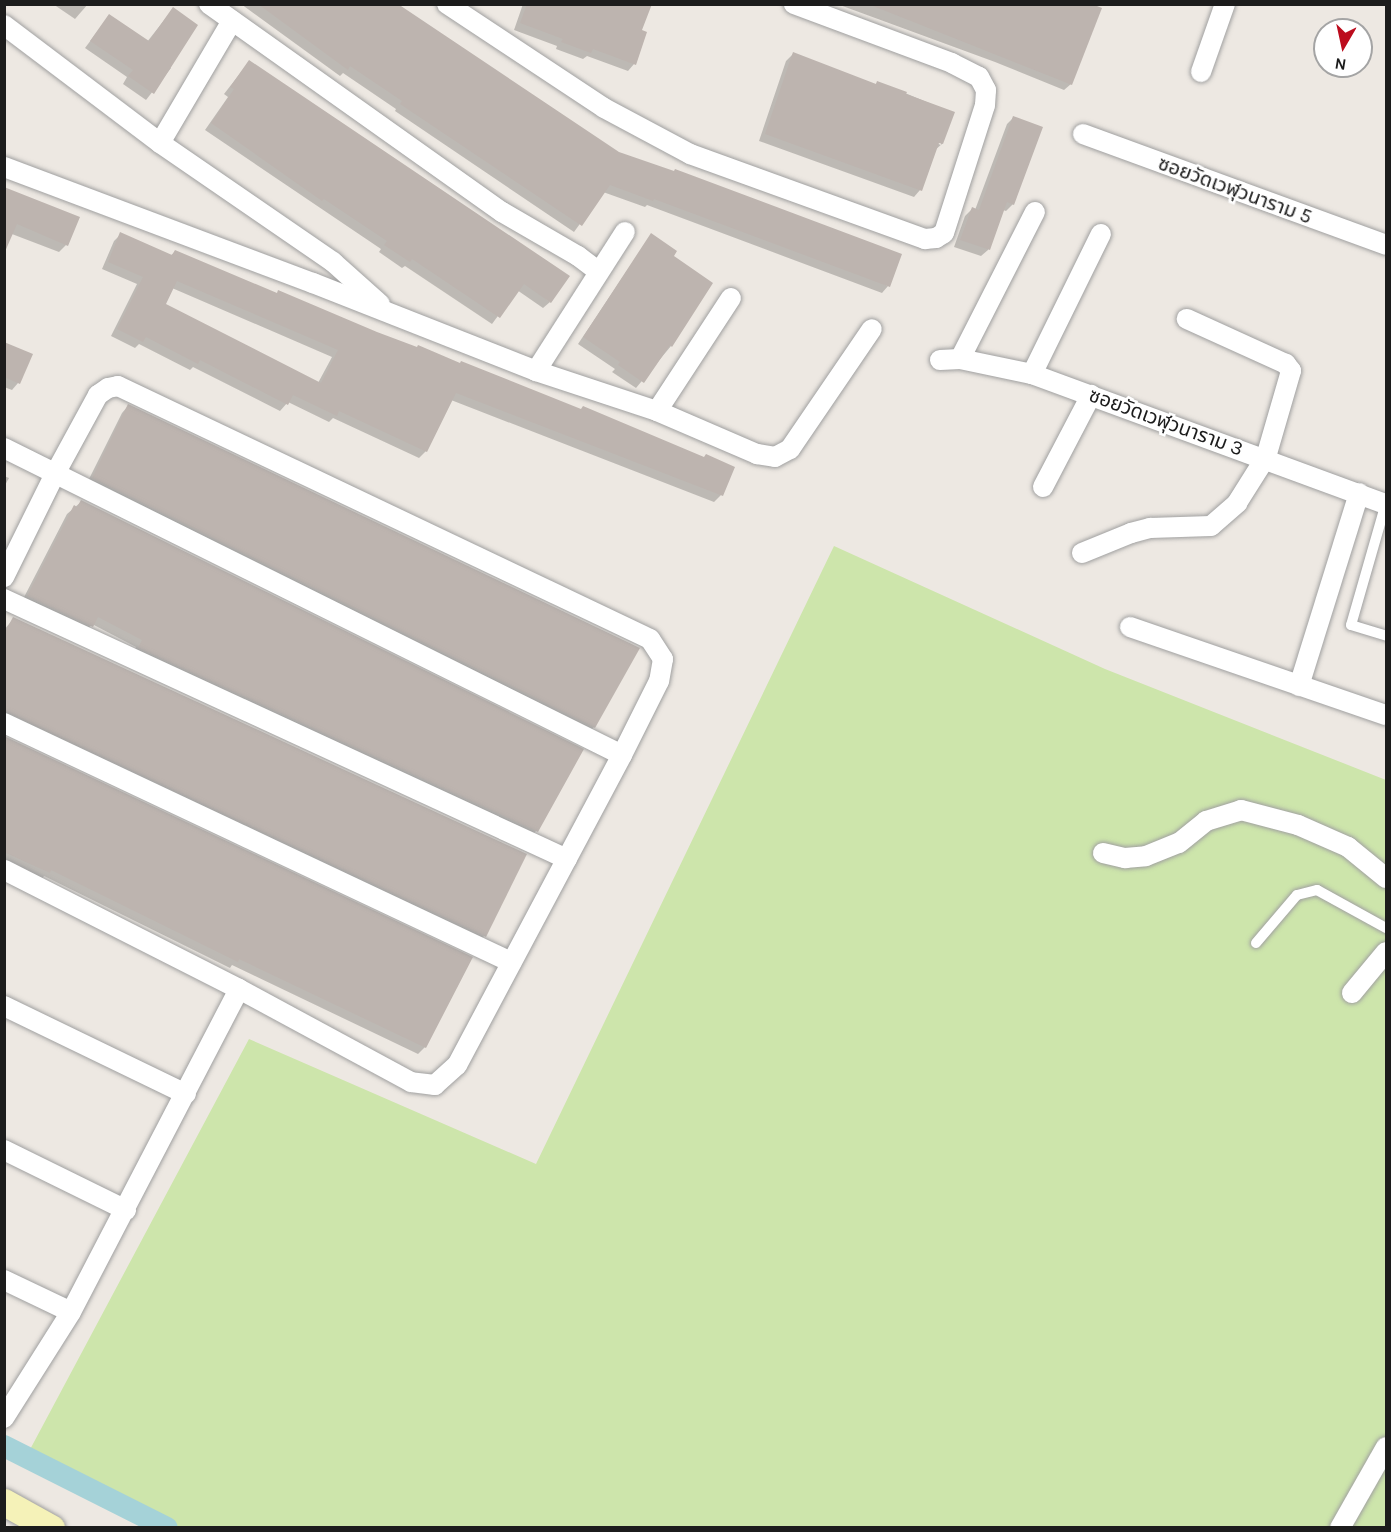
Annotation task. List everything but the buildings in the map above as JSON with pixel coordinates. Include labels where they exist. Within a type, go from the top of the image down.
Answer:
[{"type":"main road","points":[[4,1502],[51,1527]]},
{"type":"street","points":[[209,4],[502,212],[578,256],[599,272]]},
{"type":"street","points":[[447,4],[604,108],[690,154],[925,239],[936,238],[944,233],[985,105],[986,90],[979,77],[952,63],[794,4]]},
{"type":"street","points":[[1201,72],[1226,4]]},
{"type":"street","points":[[160,143],[232,21]]},
{"type":"street","points":[[4,25],[160,143],[333,262],[392,315]]},
{"type":"street","name":"ซอยวัดเวฬุวนาราม 5","points":[[1083,134],[1386,245]]},
{"type":"street","points":[[4,167],[536,371],[657,411],[757,454],[775,457],[790,450],[872,329]]},
{"type":"street","points":[[960,358],[1035,212]]},
{"type":"street","points":[[536,371],[625,232]]},
{"type":"street","points":[[1032,374],[1101,234]]},
{"type":"street","points":[[657,411],[731,298]]},
{"type":"street","points":[[1082,553],[1131,533],[1150,528],[1211,526],[1237,503],[1266,457],[1291,371],[1286,364],[1187,319]]},
{"type":"street","name":"ซอยวัดเวฬุวนาราม 3","points":[[940,360],[960,358],[1032,374],[1266,457],[1386,504]]},
{"type":"street","points":[[4,577],[56,472],[98,395],[108,388],[118,386],[650,639],[663,659],[659,681],[622,755],[457,1065],[435,1085],[411,1082],[239,989],[4,870]]},
{"type":"street","points":[[1042,487],[1091,395]]},
{"type":"street","points":[[4,448],[622,755]]},
{"type":"street","points":[[1299,686],[1359,493]]},
{"type":"street","points":[[4,599],[567,859]]},
{"type":"street","points":[[1130,627],[1386,715]]},
{"type":"street","points":[[4,723],[512,962]]},
{"type":"street","points":[[1103,853],[1125,858],[1146,856],[1179,843],[1206,821],[1242,810],[1298,825],[1347,847],[1386,878]]},
{"type":"street","points":[[1352,993],[1386,952]]},
{"type":"street","points":[[6,1411],[71,1312],[239,989]]},
{"type":"street","points":[[4,1006],[186,1094]]},
{"type":"street","points":[[4,1150],[126,1210]]},
{"type":"street","points":[[4,1280],[71,1312]]},
{"type":"street","points":[[1340,1527],[1386,1447]]},
{"type":"lane","points":[[1386,504],[1350,625],[1386,636]]},
{"type":"lane","points":[[1256,943],[1297,895],[1317,890],[1386,928]]},
{"type":"green space","points":[[834,546],[1105,669],[1386,780],[1386,1527],[167,1527],[26,1457],[249,1039],[536,1164]]},
{"type":"waterway","points":[[4,1446],[167,1528]]}]
